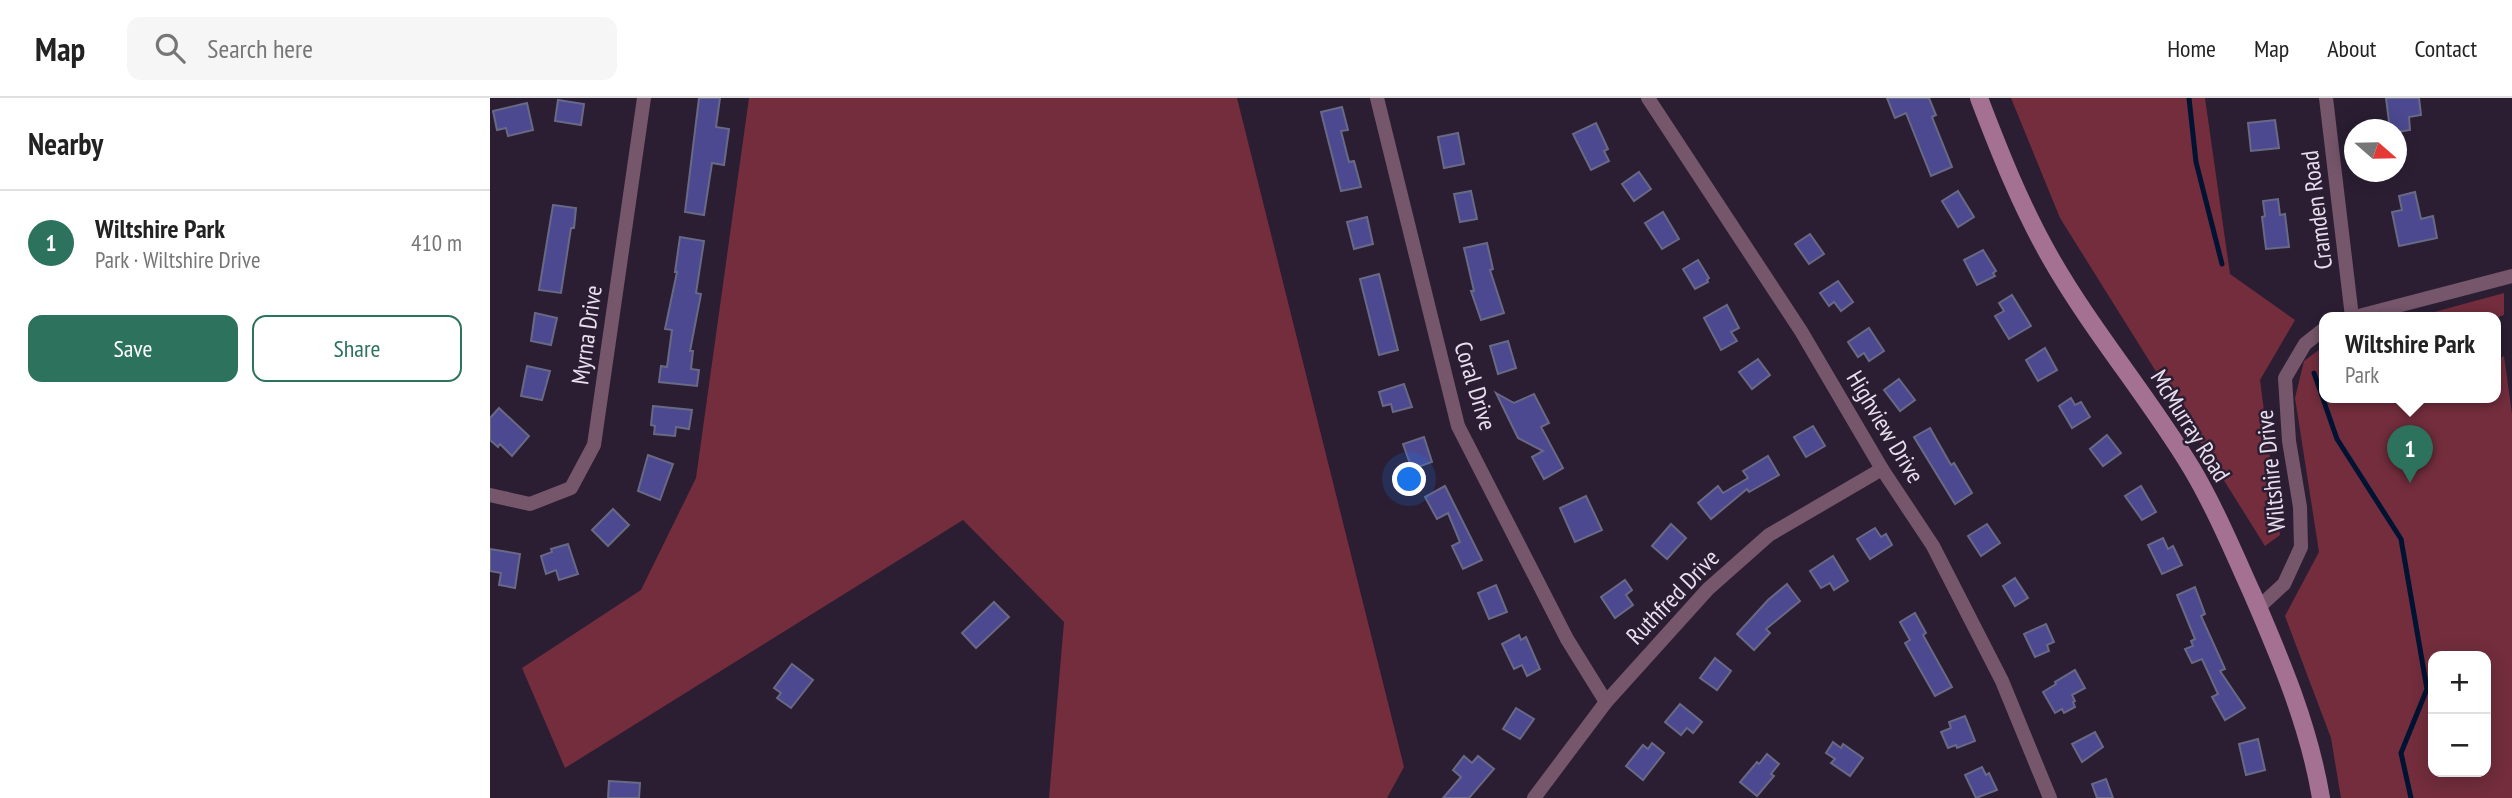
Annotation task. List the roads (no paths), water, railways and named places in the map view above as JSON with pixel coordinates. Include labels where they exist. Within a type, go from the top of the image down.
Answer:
[{"type":"main road","name":"McMurray Road","points":[[1979,98],[2027,216],[2084,312],[2192,470],[2227,539],[2302,716],[2314,758],[2321,798]]},
{"type":"street","name":"Myrna Drive","points":[[490,495],[530,504],[572,488],[594,445],[644,98]]},
{"type":"street","name":"Coral Drive","points":[[1377,98],[1458,426],[1567,639],[1606,702]]},
{"type":"street","name":"Highview Drive","points":[[1648,98],[1801,331],[1882,469],[1933,546],[2002,681],[2050,798]]},
{"type":"street","name":"Cramden Road","points":[[2326,98],[2352,312]]},
{"type":"street","points":[[2372,312],[2512,276]]},
{"type":"street","name":"Wiltshire Drive","points":[[2258,608],[2284,584],[2301,547],[2300,507],[2289,441],[2286,378],[2305,344],[2319,333]]},
{"type":"street","name":"Ruthfred Drive","points":[[1534,798],[1606,702],[1708,589],[1769,534],[1882,469]]},
{"type":"waterway","points":[[2189,98],[2196,162],[2222,264]]},
{"type":"waterway","points":[[2314,373],[2319,387]]},
{"type":"waterway","points":[[2324,403],[2337,439],[2401,539],[2427,689],[2401,753],[2411,798]]},
{"type":"place","name":"Wiltshire Park","points":[[2410,483]]}]
